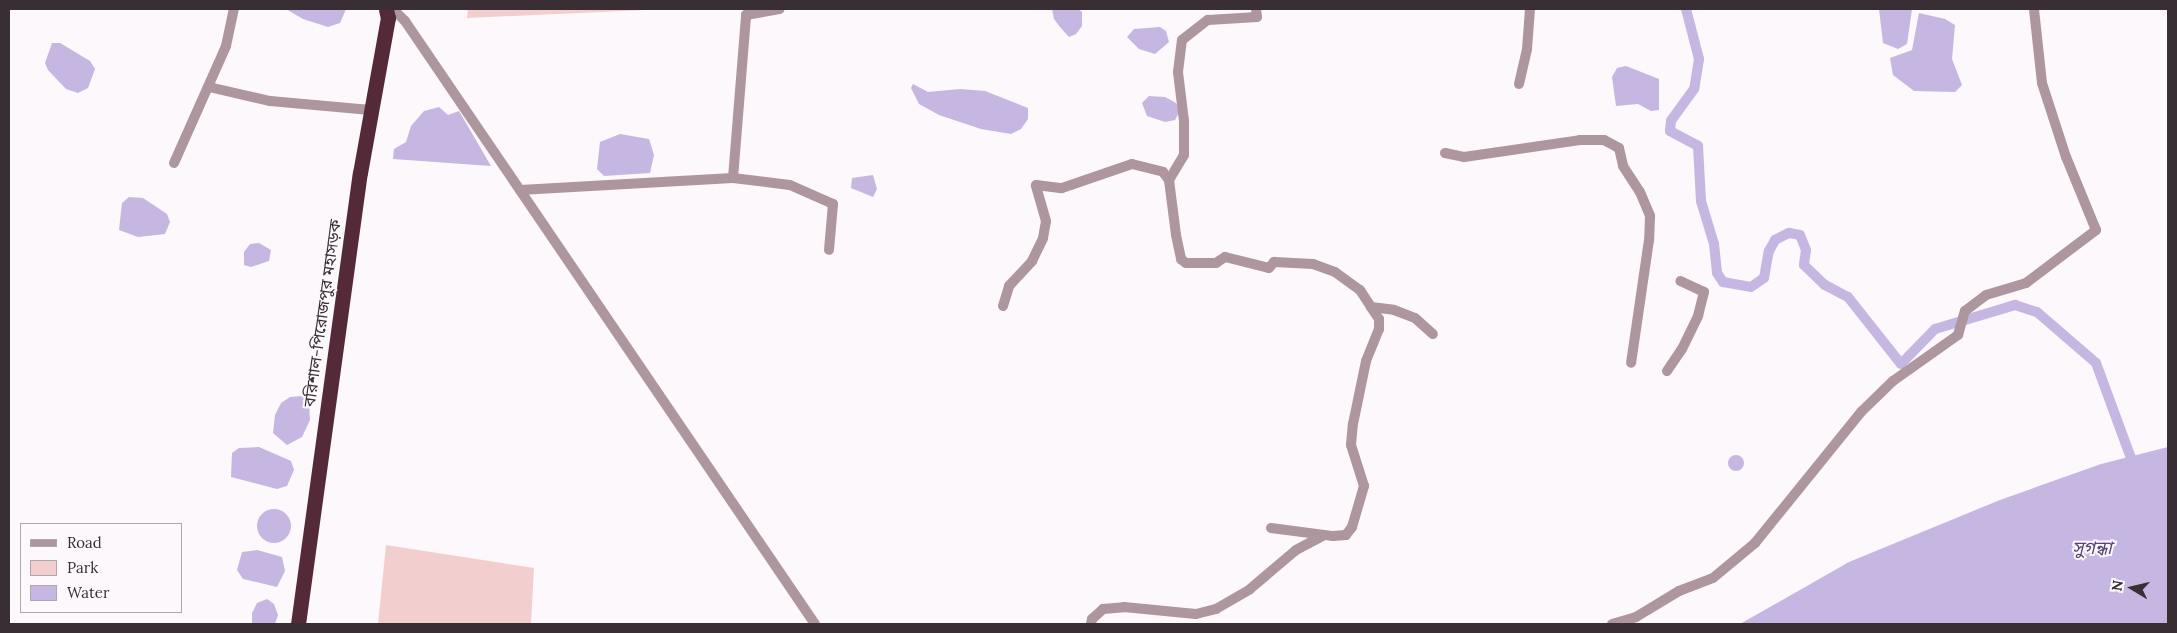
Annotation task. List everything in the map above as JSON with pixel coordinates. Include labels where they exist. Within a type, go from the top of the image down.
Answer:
[{"type":"highway","name":"বরিশাল-পিরোজপুর মহাসড়ক","points":[[298,624],[335,344],[371,110],[388,18],[386,9]]},
{"type":"street","points":[[174,163],[226,46],[234,9]]},
{"type":"street","points":[[393,9],[405,21],[520,190],[587,293],[815,624]]},
{"type":"street","points":[[733,178],[746,15],[779,9]]},
{"type":"street","points":[[1169,180],[1184,155],[1184,121],[1178,72],[1182,40],[1208,20],[1257,17],[1256,9]]},
{"type":"street","points":[[1519,84],[1527,49],[1530,9]]},
{"type":"street","points":[[1612,624],[1636,616],[1679,590],[1713,578],[1755,543],[1861,412],[1893,381],[1958,335],[1965,311],[1986,295],[2026,283],[2096,230],[2066,157],[2042,83],[2034,9]]},
{"type":"street","points":[[209,87],[270,101],[371,110]]},
{"type":"street","points":[[1445,154],[1464,157],[1580,140],[1604,140],[1619,148],[1623,166],[1640,192],[1650,216],[1649,240],[1631,363]]},
{"type":"street","points":[[1003,306],[1009,286],[1032,260],[1043,238],[1046,221],[1036,185],[1062,188],[1132,164],[1163,172],[1169,180],[1181,259],[1186,262],[1216,263],[1225,257],[1269,268],[1274,262],[1313,264],[1336,272],[1360,290],[1378,319],[1379,328],[1366,361],[1351,444],[1364,486],[1352,527],[1346,535],[1324,535],[1271,528]]},
{"type":"street","points":[[520,190],[733,178],[790,185],[833,204],[829,250]]},
{"type":"street","points":[[1667,371],[1682,349],[1698,316],[1704,292],[1680,281]]},
{"type":"street","points":[[1371,307],[1394,310],[1415,318],[1433,334]]},
{"type":"street","points":[[1091,624],[1092,619],[1103,609],[1124,607],[1196,614],[1216,609],[1250,589],[1296,550],[1324,535]]},
{"type":"green space","points":[[468,9],[668,9],[467,18]]},
{"type":"green space","points":[[386,545],[534,568],[531,624],[378,624]]},
{"type":"water","points":[[286,9],[346,9],[340,23],[328,27],[303,19]]},
{"type":"water","points":[[1052,9],[1078,9],[1082,12],[1082,26],[1076,34],[1069,37],[1054,19]]},
{"type":"water","points":[[1879,9],[1912,9],[1907,44],[1898,49],[1883,43]]},
{"type":"water","points":[[1919,13],[1945,19],[1955,25],[1952,59],[1962,85],[1955,92],[1914,91],[1893,75],[1890,58],[1912,50]]},
{"type":"water","points":[[1160,27],[1166,31],[1169,42],[1155,54],[1139,49],[1127,37],[1134,29]]},
{"type":"water","points":[[52,43],[60,43],[90,61],[95,69],[88,88],[78,93],[66,89],[48,70],[45,63]]},
{"type":"water","points":[[1626,66],[1659,79],[1659,110],[1651,111],[1638,104],[1616,106],[1612,77],[1617,68]]},
{"type":"water","points":[[913,84],[928,92],[960,89],[985,91],[1028,108],[1028,119],[1021,129],[1011,134],[981,129],[939,115],[919,104],[911,88]]},
{"type":"water","points":[[1149,96],[1165,97],[1176,103],[1180,111],[1175,120],[1165,122],[1147,116],[1142,103]]},
{"type":"water","points":[[439,107],[448,115],[459,111],[491,166],[393,159],[394,149],[406,142],[411,126],[424,111]]},
{"type":"water","points":[[620,134],[649,139],[654,155],[650,173],[604,176],[597,169],[600,142]]},
{"type":"water","points":[[873,175],[877,189],[873,197],[851,188],[852,178]]},
{"type":"water","points":[[129,197],[143,198],[167,214],[170,222],[165,234],[138,237],[119,230],[122,203]]},
{"type":"water","points":[[259,243],[271,250],[269,261],[251,267],[244,265],[244,252],[250,244]]},
{"type":"water","points":[[301,396],[309,403],[310,420],[302,437],[287,445],[273,433],[275,415],[281,403],[290,397]]},
{"type":"water","points":[[259,447],[291,461],[294,470],[287,486],[277,489],[231,477],[232,453],[239,448]]},
{"type":"water","name":"সুগন্ধা","points":[[2168,447],[2168,624],[1740,624],[1849,562],[2000,500],[2101,464]]},
{"type":"water","points":[[1736,455],[1744,463],[1736,471],[1728,463]]},
{"type":"water","points":[[274,509],[281,510],[286,514],[290,519],[290,533],[286,538],[281,542],[274,543],[267,542],[262,538],[258,533],[257,526],[258,519],[262,514],[267,510]]},
{"type":"water","points":[[257,550],[282,557],[285,571],[277,587],[243,579],[237,570],[242,552]]},
{"type":"water","points":[[267,599],[274,604],[278,615],[275,624],[252,624],[252,613],[257,603]]},
{"type":"waterway","points":[[1686,9],[1699,59],[1694,89],[1671,121],[1670,131],[1698,146],[1701,201],[1714,244],[1717,273],[1723,282],[1751,287],[1764,278],[1769,251],[1775,240],[1789,233],[1800,235],[1806,250],[1804,265],[1825,285],[1848,297],[1901,364],[1935,329],[2015,305],[2037,312],[2096,363],[2135,469]]}]
